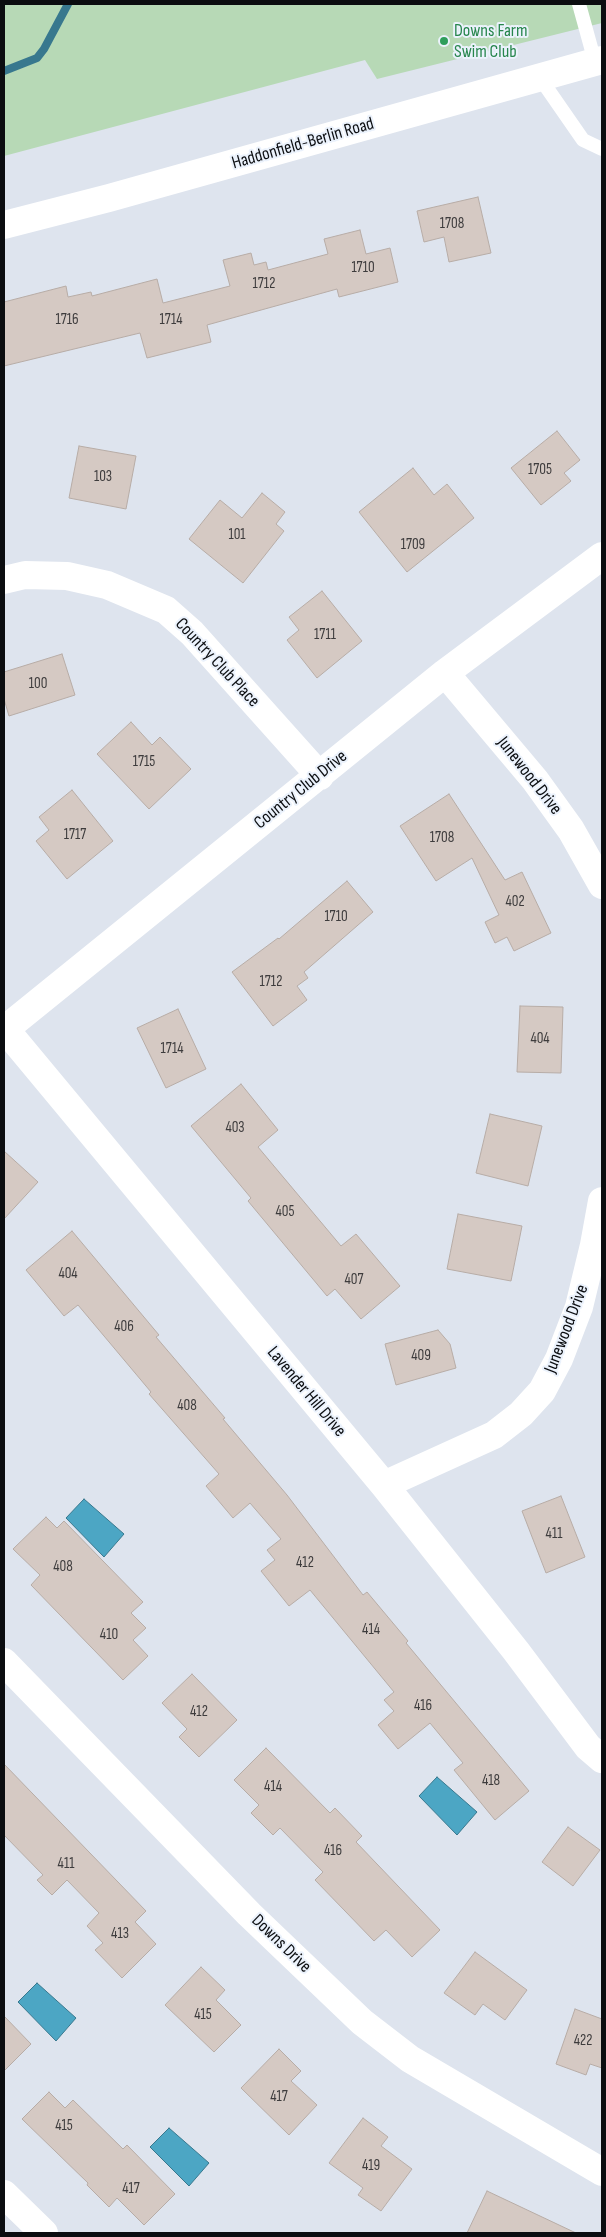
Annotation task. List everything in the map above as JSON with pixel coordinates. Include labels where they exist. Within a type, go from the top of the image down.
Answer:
[{"type":"street","name":"Haddonfield-Berlin Road","points":[[4,225],[109,198],[599,61]]},
{"type":"street","name":"Country Club Drive","points":[[4,1029],[320,776],[445,673],[602,556]]},
{"type":"street","name":"Country Club Place","points":[[4,580],[25,575],[67,576],[107,585],[166,610],[192,633],[320,776]]},
{"type":"street","name":"Junewood Drive","points":[[445,673],[535,780],[571,830],[602,885]]},
{"type":"street","name":"Lavender Hill Drive","points":[[4,1029],[384,1485],[516,1651],[588,1747],[602,1759]]},
{"type":"street","name":"Junewood Drive","points":[[384,1485],[494,1434],[521,1414],[542,1391],[559,1360],[579,1307],[594,1245],[602,1201]]},
{"type":"street","name":"Downs Drive","points":[[4,1662],[249,1914],[362,2022],[410,2059],[602,2172]]},
{"type":"street","points":[[4,2194],[44,2233]]},
{"type":"lane","points":[[579,4],[599,61]]},
{"type":"lane","points":[[540,78],[583,140],[602,149]]},
{"type":"green space","points":[[4,4],[602,4],[602,23],[377,79],[365,60],[4,156]]},
{"type":"water","points":[[84,1499],[124,1534],[104,1557],[66,1518]]},
{"type":"water","points":[[437,1777],[477,1812],[457,1835],[419,1796]]},
{"type":"water","points":[[37,1983],[76,2018],[56,2041],[18,2002]]},
{"type":"water","points":[[169,2128],[209,2163],[189,2186],[150,2147]]},
{"type":"building","points":[[478,197],[491,253],[449,262],[444,237],[424,242],[417,211]]},
{"type":"building","points":[[360,230],[366,254],[390,248],[398,282],[339,297],[337,289],[207,325],[211,342],[147,358],[140,333],[4,366],[4,302],[66,286],[68,297],[91,292],[92,296],[157,279],[163,303],[230,286],[223,260],[251,253],[254,265],[266,262],[268,270],[328,254],[324,239]]},
{"type":"building","points":[[557,431],[580,460],[564,473],[571,481],[541,505],[511,468]]},
{"type":"building","points":[[79,446],[136,456],[126,509],[69,498]]},
{"type":"building","points":[[413,468],[434,495],[447,484],[474,518],[407,572],[359,512]]},
{"type":"building","points":[[262,493],[285,512],[276,524],[284,531],[243,583],[189,539],[220,500],[242,518]]},
{"type":"building","points":[[322,591],[362,641],[317,678],[287,640],[299,630],[289,617]]},
{"type":"building","points":[[62,654],[75,695],[9,716],[4,699],[4,672]]},
{"type":"building","points":[[131,722],[152,745],[160,737],[191,769],[149,809],[97,754]]},
{"type":"building","points":[[72,790],[113,841],[67,879],[36,841],[49,830],[39,817]]},
{"type":"building","points":[[449,794],[505,880],[522,872],[551,933],[514,951],[507,937],[495,943],[485,922],[499,915],[472,858],[436,881],[400,826]]},
{"type":"building","points":[[347,881],[373,912],[304,972],[308,978],[297,986],[307,1000],[273,1026],[232,972],[279,939]]},
{"type":"building","points":[[520,1006],[563,1007],[561,1073],[517,1072]]},
{"type":"building","points":[[178,1009],[206,1069],[166,1088],[137,1028]]},
{"type":"building","points":[[241,1084],[278,1130],[258,1147],[341,1246],[356,1234],[400,1286],[361,1319],[335,1289],[327,1296],[248,1201],[251,1198],[191,1126]]},
{"type":"building","points":[[490,1114],[542,1126],[528,1186],[476,1173]]},
{"type":"building","points":[[4,1151],[38,1182],[4,1219]]},
{"type":"building","points":[[458,1214],[522,1226],[511,1281],[447,1269]]},
{"type":"building","points":[[72,1231],[159,1335],[156,1337],[287,1495],[363,1595],[367,1592],[408,1641],[406,1643],[529,1791],[495,1820],[454,1770],[463,1763],[430,1723],[398,1749],[378,1725],[394,1711],[384,1700],[394,1692],[310,1590],[289,1606],[261,1571],[275,1560],[267,1550],[281,1539],[250,1503],[233,1518],[206,1486],[219,1474],[149,1394],[151,1392],[78,1305],[64,1316],[26,1270]]},
{"type":"building","points":[[438,1330],[450,1344],[456,1368],[396,1385],[385,1344]]},
{"type":"building","points":[[561,1496],[585,1557],[546,1573],[522,1511]]},
{"type":"building","points":[[46,1517],[57,1528],[64,1521],[143,1602],[131,1613],[146,1628],[133,1640],[148,1656],[123,1680],[31,1585],[40,1575],[13,1549]]},
{"type":"building","points":[[192,1674],[237,1720],[199,1757],[179,1737],[187,1729],[162,1703]]},
{"type":"building","points":[[266,1748],[330,1813],[335,1808],[362,1836],[356,1842],[440,1930],[412,1957],[386,1930],[374,1941],[315,1880],[323,1872],[280,1828],[273,1835],[251,1813],[259,1805],[234,1780]]},
{"type":"building","points":[[4,1764],[146,1911],[135,1922],[156,1944],[122,1978],[95,1950],[103,1943],[87,1926],[99,1913],[67,1880],[52,1895],[37,1880],[43,1875],[4,1835]]},
{"type":"building","points":[[568,1827],[600,1850],[573,1886],[542,1862]]},
{"type":"building","points":[[475,1952],[527,1990],[505,2020],[483,2004],[475,2015],[444,1993]]},
{"type":"building","points":[[201,1967],[225,1990],[216,2000],[241,2025],[214,2052],[165,2005]]},
{"type":"building","points":[[575,2009],[602,2019],[602,2068],[590,2064],[586,2075],[556,2064]]},
{"type":"building","points":[[4,2016],[31,2044],[4,2071]]},
{"type":"building","points":[[279,2049],[301,2071],[291,2081],[317,2105],[289,2135],[241,2088]]},
{"type":"building","points":[[49,2092],[65,2108],[73,2100],[123,2149],[127,2145],[175,2194],[144,2225],[117,2198],[109,2207],[87,2185],[88,2183],[22,2119]]},
{"type":"building","points":[[363,2118],[388,2137],[381,2146],[412,2169],[381,2211],[358,2195],[363,2188],[329,2163]]},
{"type":"building","points":[[487,2191],[576,2233],[467,2233]]},
{"type":"waterway","points":[[4,71],[37,58],[44,49],[68,4]]},
{"type":"place","name":"Downs Farm Swim Club","points":[[444,41]]}]
